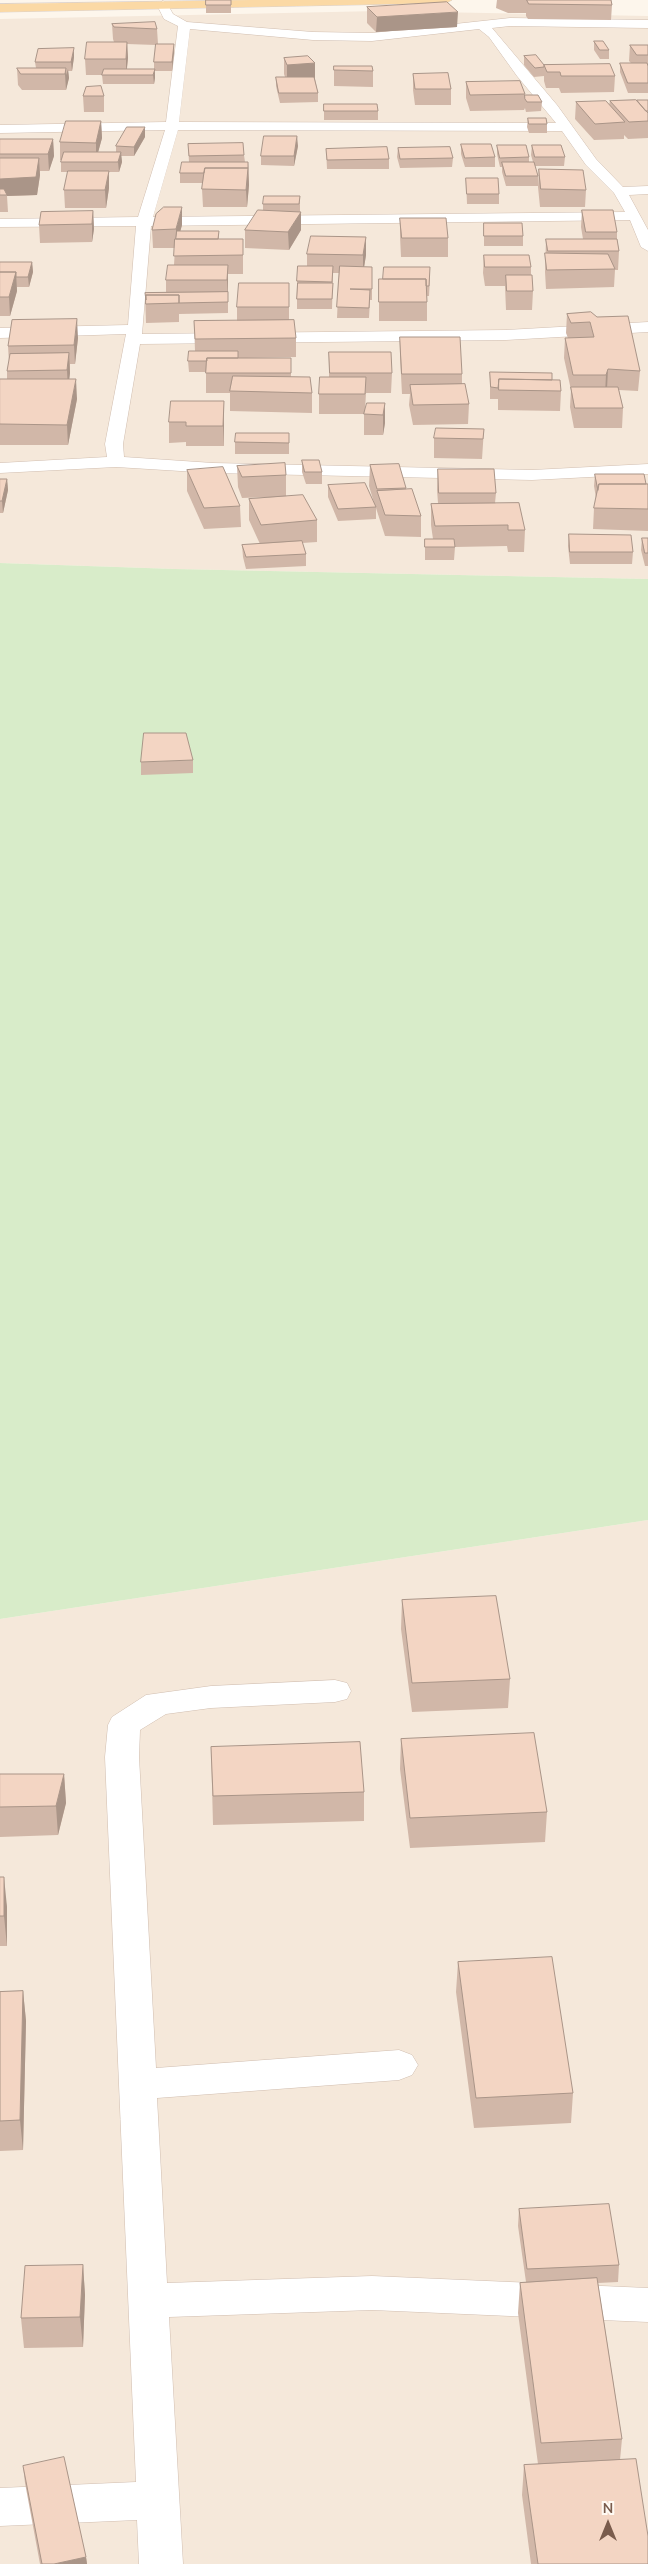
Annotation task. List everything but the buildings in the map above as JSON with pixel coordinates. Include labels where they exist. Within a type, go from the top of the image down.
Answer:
[{"type":"main road","points":[[0,8],[446,0]]},
{"type":"street","points":[[163,6],[168,16],[184,25],[313,36],[372,38],[510,22],[648,24]]},
{"type":"street","points":[[116,462],[114,444],[134,334],[144,222],[173,126],[172,113],[179,82],[184,25]]},
{"type":"street","points":[[481,25],[493,34],[521,73],[552,108],[591,162],[618,191],[635,216],[648,248]]},
{"type":"street","points":[[552,108],[571,107]]},
{"type":"street","points":[[0,129],[173,126],[566,127]]},
{"type":"street","points":[[618,191],[648,190]]},
{"type":"street","points":[[0,223],[635,216]]},
{"type":"street","points":[[0,333],[506,335],[648,327]]},
{"type":"street","points":[[0,468],[116,462],[212,468],[522,475],[648,470]]},
{"type":"street","points":[[161,2564],[122,1757],[124,1724],[158,1703],[211,1697],[335,1691]]},
{"type":"street","points":[[138,2084],[399,2065]]},
{"type":"street","points":[[148,2301],[372,2293],[498,2300],[648,2305]]},
{"type":"street","points":[[0,2507],[158,2500]]},
{"type":"shaded area","points":[[379,11],[648,16],[648,579],[175,569],[0,563],[0,19]]},
{"type":"shaded area","points":[[648,1520],[648,2564],[0,2564],[0,1619]]},
{"type":"green space","points":[[0,563],[175,569],[648,579],[648,1520],[0,1619]]}]
